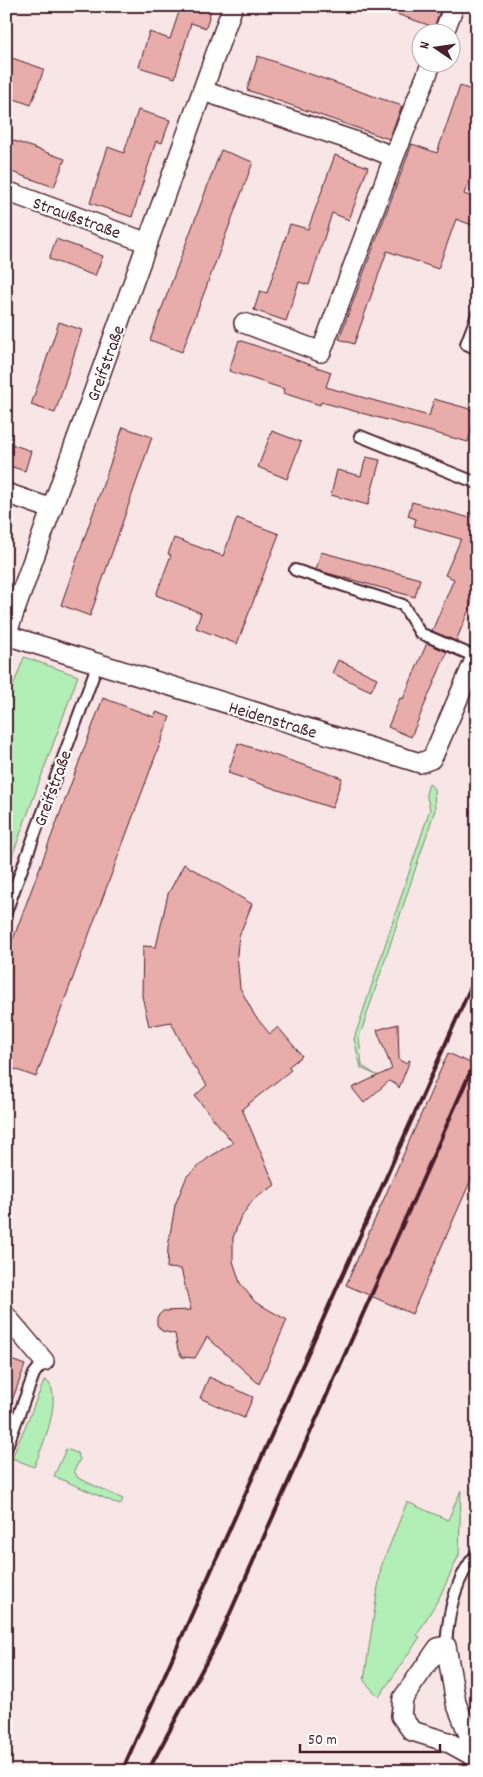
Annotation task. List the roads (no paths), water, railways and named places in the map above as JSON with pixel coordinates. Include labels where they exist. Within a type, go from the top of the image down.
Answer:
[{"type":"street","name":"Greifstraße","points":[[6,635],[233,6]]},
{"type":"street","points":[[448,22],[454,6]]},
{"type":"street","points":[[244,323],[321,352],[428,72]]},
{"type":"street","points":[[203,91],[357,142],[394,157]]},
{"type":"street","name":"Straußstraße","points":[[6,191],[148,243]]},
{"type":"street","points":[[6,493],[52,509]]},
{"type":"street","name":"Heidenstraße","points":[[6,635],[169,687],[420,763],[431,759],[434,754],[476,656]]},
{"type":"street","points":[[6,1316],[44,1361]]},
{"type":"street","points":[[446,1646],[456,1703],[477,1757],[448,1742],[412,1731],[402,1707],[436,1649],[446,1646]]},
{"type":"lane","points":[[477,315],[466,344],[477,349]]},
{"type":"lane","points":[[360,436],[477,483]]},
{"type":"lane","points":[[295,570],[403,604],[420,633],[476,656]]},
{"type":"lane","name":"Greifstraße","points":[[6,912],[98,663]]},
{"type":"lane","points":[[6,1449],[34,1374],[44,1361]]},
{"type":"lane","points":[[446,1646],[448,1623],[453,1601],[471,1559],[477,1552]]},
{"type":"railway","points":[[122,1771],[477,973]]},
{"type":"railway","points":[[148,1771],[219,1638],[477,1057]]}]
